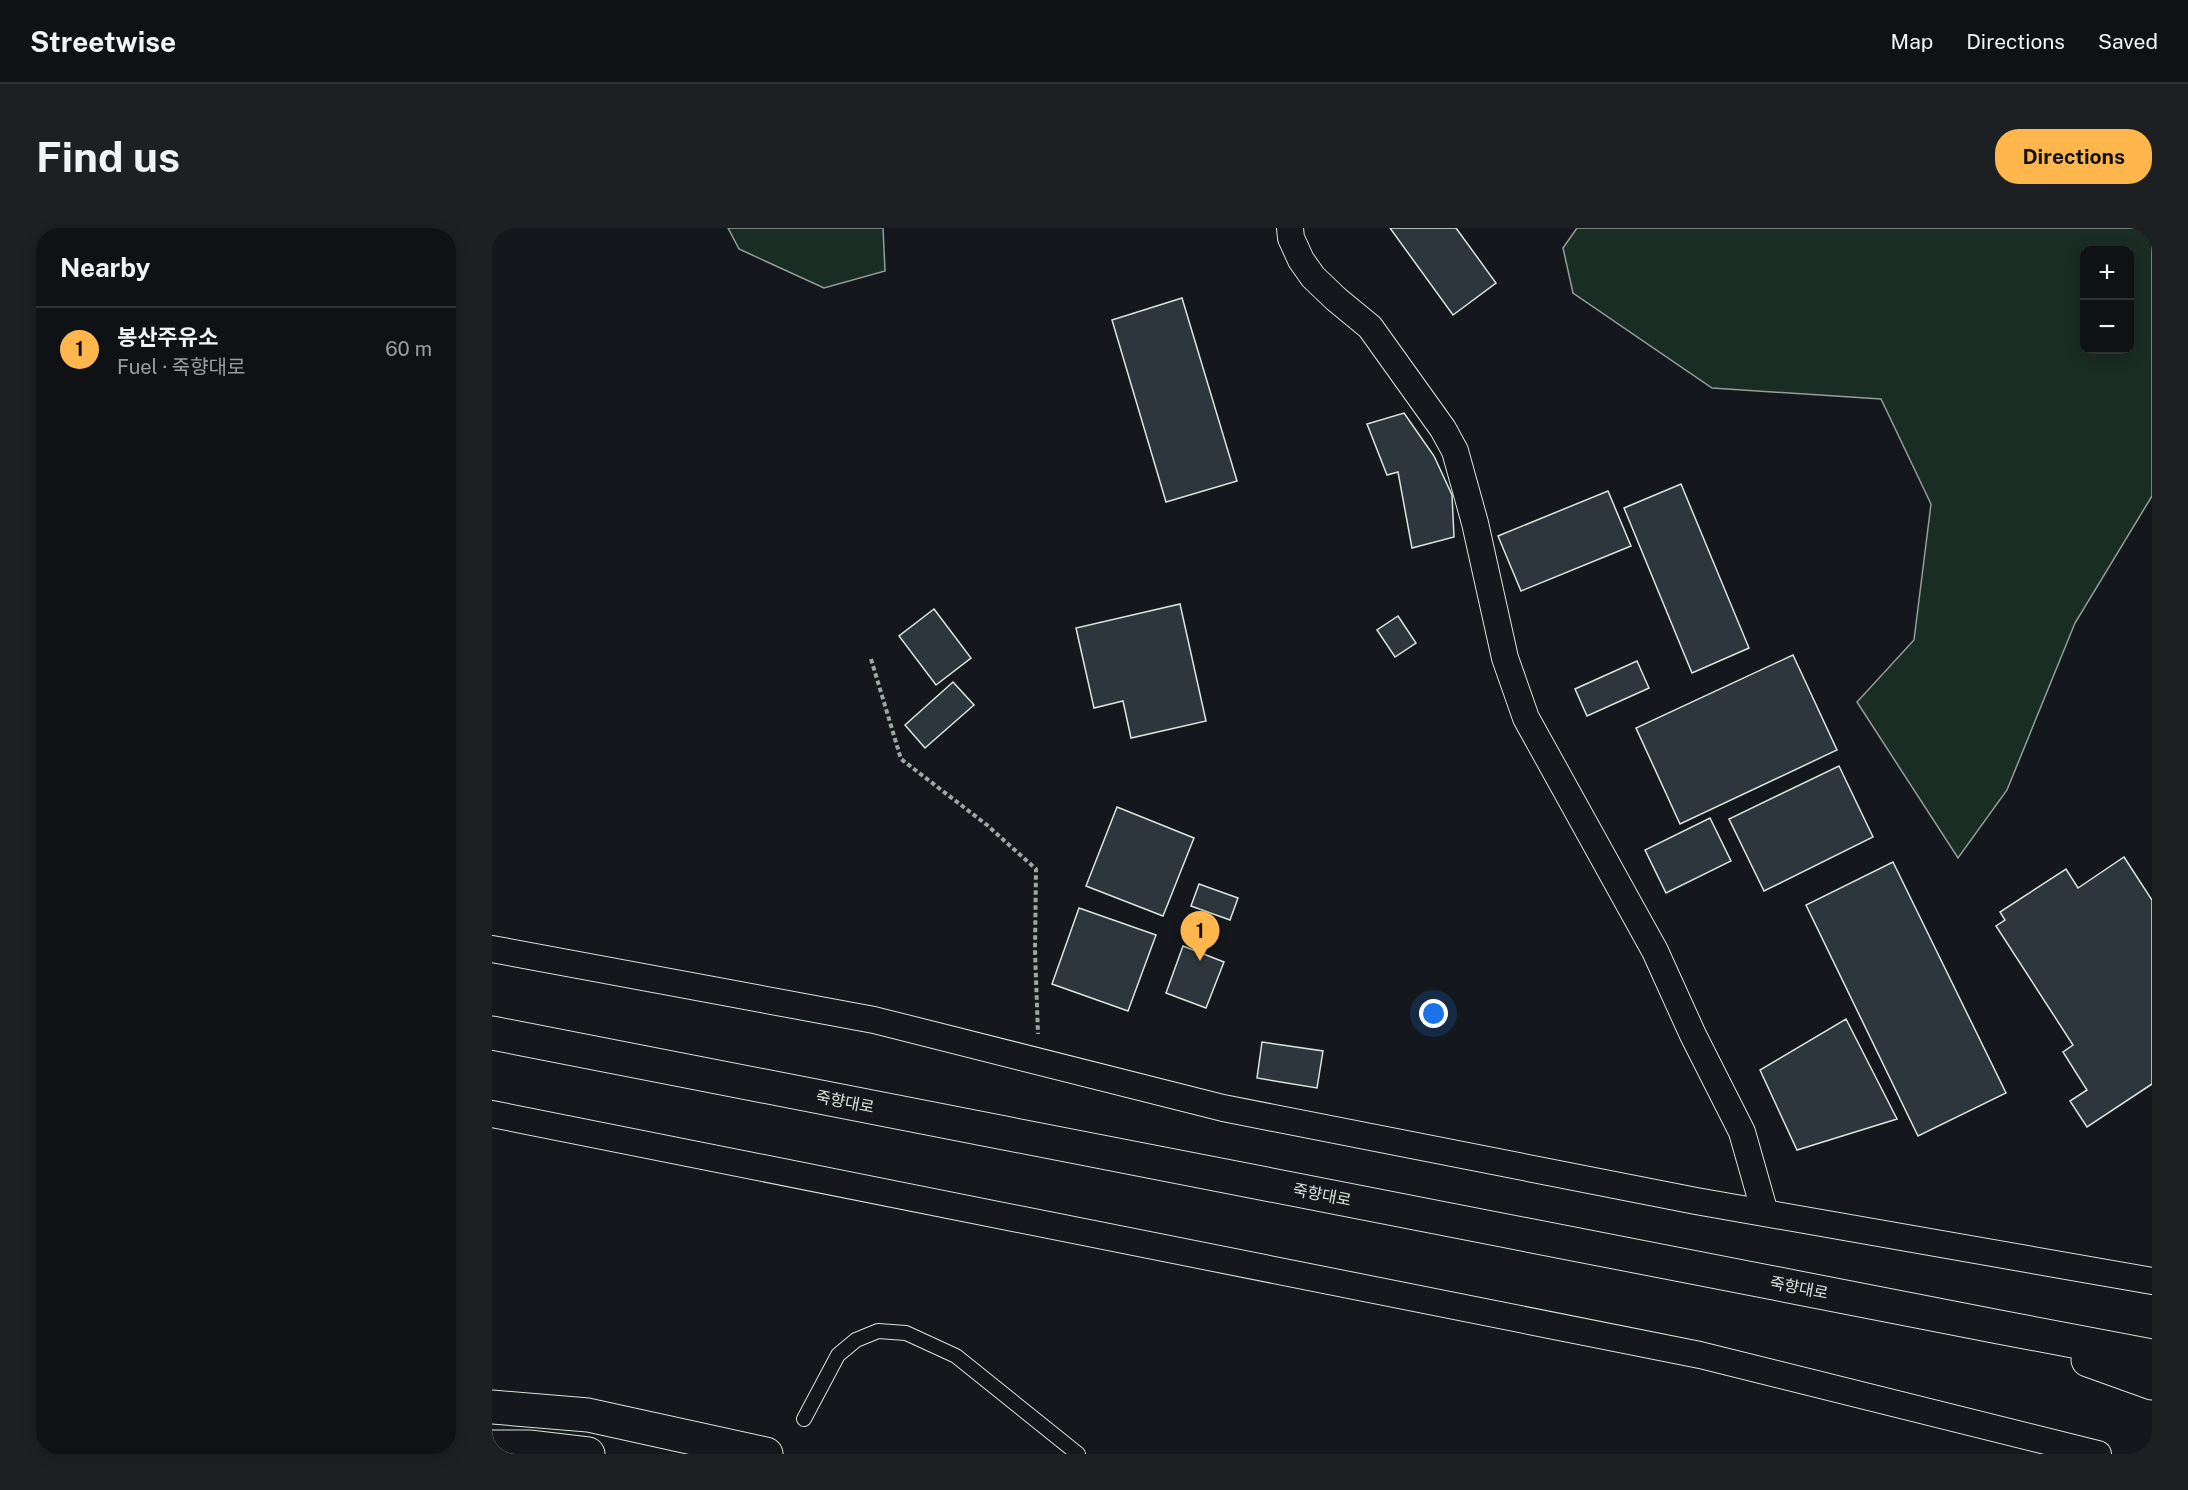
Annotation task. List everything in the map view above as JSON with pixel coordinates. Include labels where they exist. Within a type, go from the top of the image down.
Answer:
[{"type":"main road","name":"죽향대로","points":[[492,1033],[2152,1356]]},
{"type":"main road","points":[[1999,1328],[2152,1383]]},
{"type":"main road","points":[[492,1407],[588,1416],[766,1454]]},
{"type":"main road","points":[[492,1416],[528,1411]]},
{"type":"main road","points":[[492,1447],[529,1447],[588,1454]]},
{"type":"main road","points":[[492,1452],[529,1447]]},
{"type":"street","points":[[1290,228],[1291,238],[1301,260],[1313,277],[1370,327],[1443,429],[1455,451],[1475,523],[1505,658],[1526,718],[1655,951],[1693,1035],[1742,1132],[1765,1213]]},
{"type":"street","points":[[492,949],[874,1020],[1223,1108],[1696,1201],[2152,1281]]},
{"type":"street","points":[[492,1114],[1700,1355],[2098,1454]]},
{"type":"lane","points":[[804,1419],[838,1355],[856,1340],[878,1331],[906,1333],[956,1356],[1078,1454]]},
{"type":"path","points":[[871,659],[901,759],[987,825],[1036,869],[1035,951],[1039,1062]]},
{"type":"green space","points":[[728,228],[883,228],[885,271],[824,288],[739,249]]},
{"type":"green space","points":[[1577,228],[2152,228],[2152,496],[2075,623],[2007,790],[1958,858],[1857,702],[1914,640],[1931,504],[1881,399],[1712,388],[1573,293],[1563,248]]},
{"type":"building","points":[[1390,228],[1456,228],[1496,283],[1453,315]]},
{"type":"building","points":[[1182,298],[1237,481],[1166,502],[1112,320]]},
{"type":"building","points":[[1404,413],[1434,456],[1452,495],[1454,537],[1412,548],[1398,472],[1387,475],[1367,424]]},
{"type":"building","points":[[1681,484],[1749,648],[1692,673],[1624,508]]},
{"type":"building","points":[[1608,491],[1631,546],[1521,591],[1498,536]]},
{"type":"building","points":[[1180,604],[1206,721],[1131,738],[1123,701],[1094,708],[1076,628]]},
{"type":"building","points":[[934,609],[971,658],[936,685],[899,636]]},
{"type":"building","points":[[1398,616],[1416,643],[1395,657],[1377,630]]},
{"type":"building","points":[[1793,655],[1837,750],[1680,824],[1636,728]]},
{"type":"building","points":[[1637,661],[1649,688],[1587,716],[1575,689]]},
{"type":"building","points":[[953,682],[974,705],[925,748],[905,725]]},
{"type":"building","points":[[1839,766],[1873,837],[1764,891],[1729,819]]},
{"type":"building","points":[[1117,807],[1194,838],[1163,916],[1086,886]]},
{"type":"building","points":[[1710,818],[1731,861],[1666,893],[1645,850]]},
{"type":"building","points":[[2124,857],[2152,900],[2152,1084],[2087,1127],[2070,1101],[2087,1090],[2063,1052],[2073,1045],[1996,926],[2005,920],[2000,912],[2066,869],[2078,888]]},
{"type":"building","points":[[1893,862],[2006,1093],[1918,1136],[1806,905]]},
{"type":"building","points":[[1199,884],[1238,898],[1230,920],[1191,906]]},
{"type":"building","points":[[1079,908],[1156,935],[1128,1011],[1052,984]]},
{"type":"building","points":[[1183,946],[1224,962],[1206,1008],[1166,993]]},
{"type":"building","points":[[1846,1019],[1897,1119],[1797,1150],[1760,1070]]},
{"type":"building","points":[[1262,1042],[1323,1051],[1317,1088],[1257,1078]]},
{"type":"place","name":"봉산주유소","points":[[1200,961]]}]
